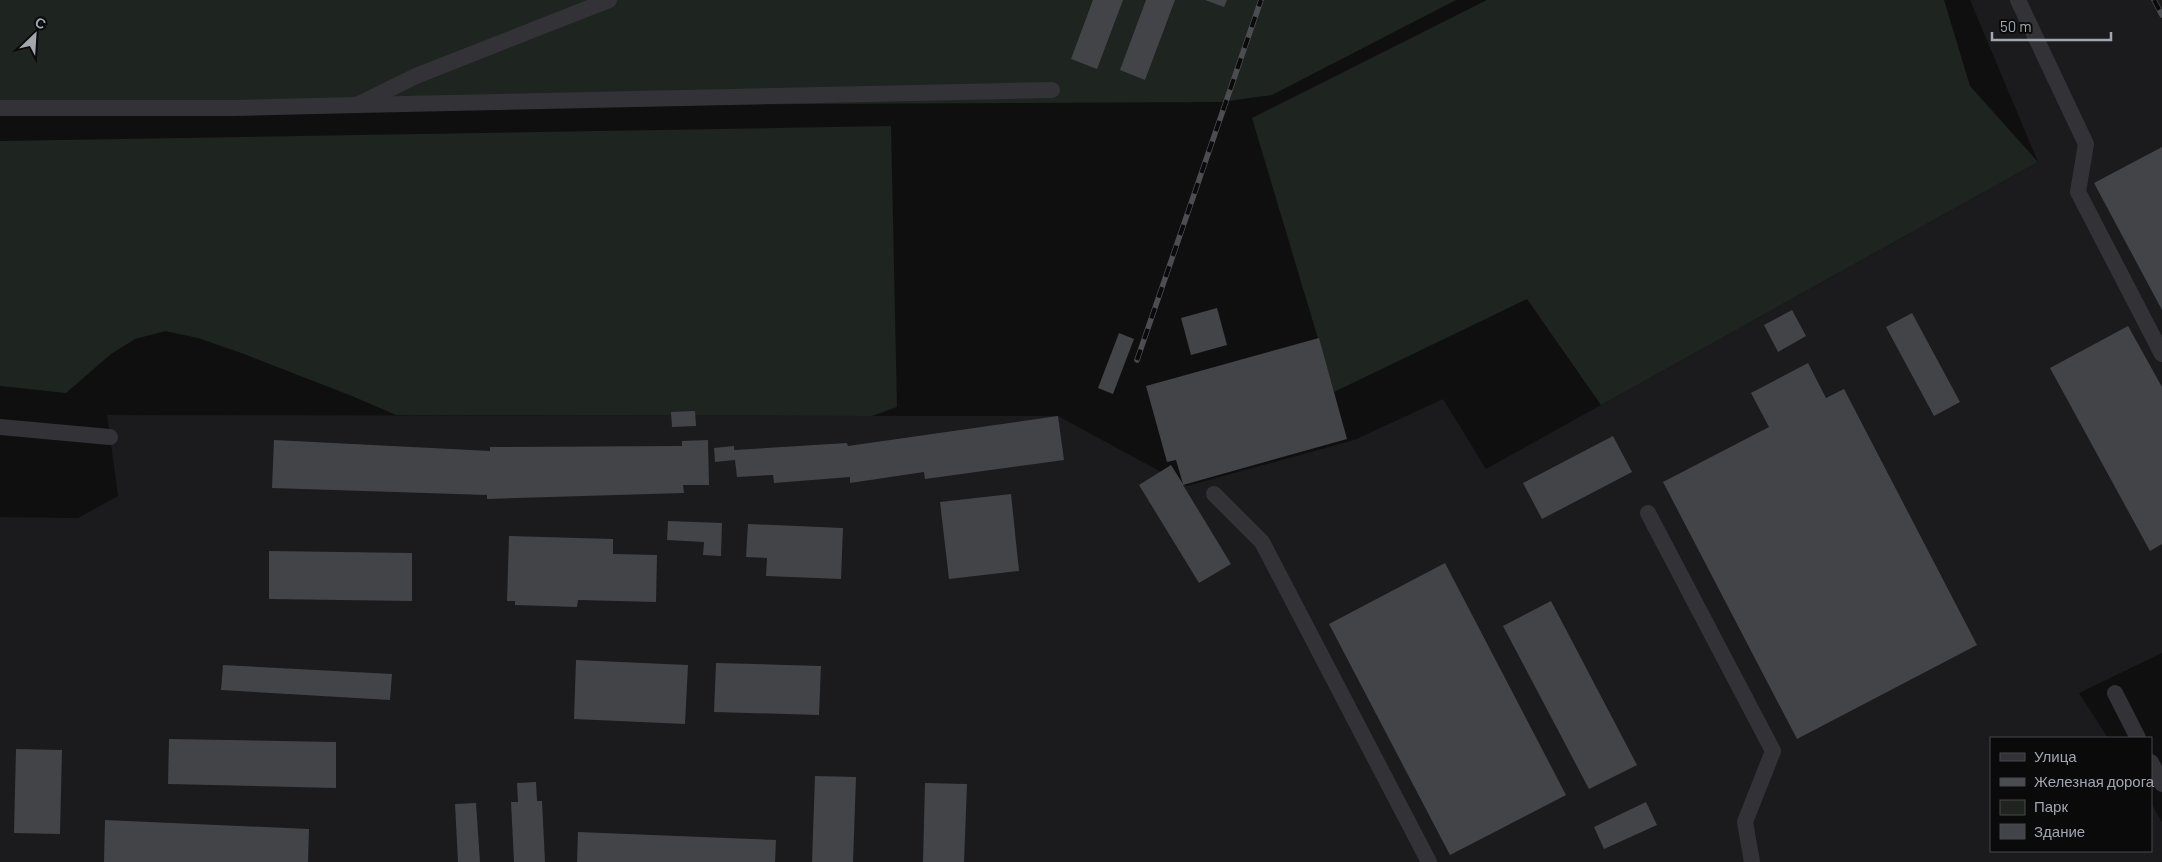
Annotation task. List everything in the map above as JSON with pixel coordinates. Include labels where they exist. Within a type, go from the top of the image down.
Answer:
[{"type":"street","points":[[357,105],[416,76],[609,0]]},
{"type":"street","points":[[2018,0],[2086,144],[2078,192],[2162,354]]},
{"type":"street","points":[[0,108],[232,108],[1052,90]]},
{"type":"street","points":[[0,427],[110,437]]},
{"type":"street","points":[[1214,494],[1262,542],[1429,862]]},
{"type":"street","points":[[1648,512],[1773,751],[1745,822],[1752,862]]},
{"type":"street","points":[[2115,693],[2137,737]]},
{"type":"street","points":[[2152,764],[2162,784]]},
{"type":"shaded area","points":[[1970,0],[2162,0],[2162,653],[2079,693],[2107,737],[1990,737],[1990,852],[2152,852],[2152,805],[2162,822],[2162,862],[0,862],[0,517],[78,518],[118,496],[107,415],[1058,416],[1187,486],[1354,440],[1443,399],[1486,469],[2038,162]]},
{"type":"green space","points":[[0,0],[1456,0],[1272,95],[1221,102],[0,108]]},
{"type":"green space","points":[[1487,0],[1944,0],[1970,86],[2038,162],[1601,405],[1527,299],[1334,392],[1252,118]]},
{"type":"green space","points":[[891,126],[897,407],[872,416],[396,415],[244,354],[198,338],[165,331],[135,339],[111,354],[66,393],[0,386],[0,141]]},
{"type":"building","points":[[1093,0],[1123,0],[1097,69],[1071,59]]},
{"type":"building","points":[[1146,0],[1175,0],[1145,80],[1120,70]]},
{"type":"building","points":[[1205,0],[1227,0],[1224,7]]},
{"type":"building","points":[[2162,147],[2162,310],[2094,183]]},
{"type":"building","points":[[1217,308],[1227,345],[1191,355],[1181,318]]},
{"type":"building","points":[[1792,310],[1806,336],[1778,352],[1764,325]]},
{"type":"building","points":[[1912,313],[1960,402],[1934,416],[1886,327]]},
{"type":"building","points":[[2128,326],[2162,387],[2162,544],[2150,551],[2050,368]]},
{"type":"building","points":[[1119,333],[1134,339],[1113,394],[1098,388]]},
{"type":"building","points":[[1319,338],[1347,439],[1183,485],[1231,564],[1199,583],[1139,485],[1171,465],[1183,484],[1176,460],[1167,462],[1146,386]]},
{"type":"building","points":[[1808,363],[1826,398],[1844,389],[1977,645],[1797,739],[1663,482],[1769,427],[1751,393]]},
{"type":"building","points":[[695,411],[696,426],[672,427],[671,412]]},
{"type":"building","points":[[1058,416],[1064,460],[925,479],[924,472],[850,483],[850,477],[774,483],[773,475],[737,477],[735,460],[715,462],[714,448],[734,446],[734,450],[847,443],[848,446]]},
{"type":"building","points":[[1613,436],[1632,472],[1542,519],[1523,483]]},
{"type":"building","points":[[274,440],[490,451],[490,447],[682,446],[682,441],[708,440],[709,485],[683,485],[684,493],[487,499],[487,495],[272,488]]},
{"type":"building","points":[[1011,494],[1019,571],[949,579],[940,502]]},
{"type":"building","points":[[668,521],[722,523],[721,556],[703,555],[704,542],[667,540]]},
{"type":"building","points":[[748,524],[843,528],[841,579],[766,576],[767,558],[746,557]]},
{"type":"building","points":[[509,536],[613,539],[613,554],[657,555],[656,602],[578,600],[577,607],[515,605],[515,601],[507,601]]},
{"type":"building","points":[[269,551],[412,553],[412,601],[269,599]]},
{"type":"building","points":[[1445,563],[1566,795],[1450,855],[1329,624]]},
{"type":"building","points":[[1551,601],[1637,765],[1589,789],[1503,626]]},
{"type":"building","points":[[576,660],[688,665],[685,724],[574,719]]},
{"type":"building","points":[[716,663],[821,666],[819,715],[714,712]]},
{"type":"building","points":[[223,665],[392,674],[390,700],[221,690]]},
{"type":"building","points":[[169,739],[336,742],[336,788],[168,784]]},
{"type":"building","points":[[16,749],[62,750],[60,834],[14,833]]},
{"type":"building","points":[[815,776],[856,777],[853,862],[812,862]]},
{"type":"building","points":[[536,782],[537,801],[542,801],[545,862],[514,862],[511,802],[518,802],[517,783]]},
{"type":"building","points":[[925,783],[967,784],[964,862],[923,862]]},
{"type":"building","points":[[1646,802],[1657,825],[1604,849],[1594,827]]},
{"type":"building","points":[[476,803],[480,862],[458,862],[455,804]]},
{"type":"building","points":[[105,820],[309,829],[308,862],[104,862]]},
{"type":"building","points":[[578,832],[776,840],[775,862],[577,862]]},
{"type":"railway","points":[[1137,360],[1261,0]]},
{"type":"railway","points":[[2154,0],[2162,15]]}]
